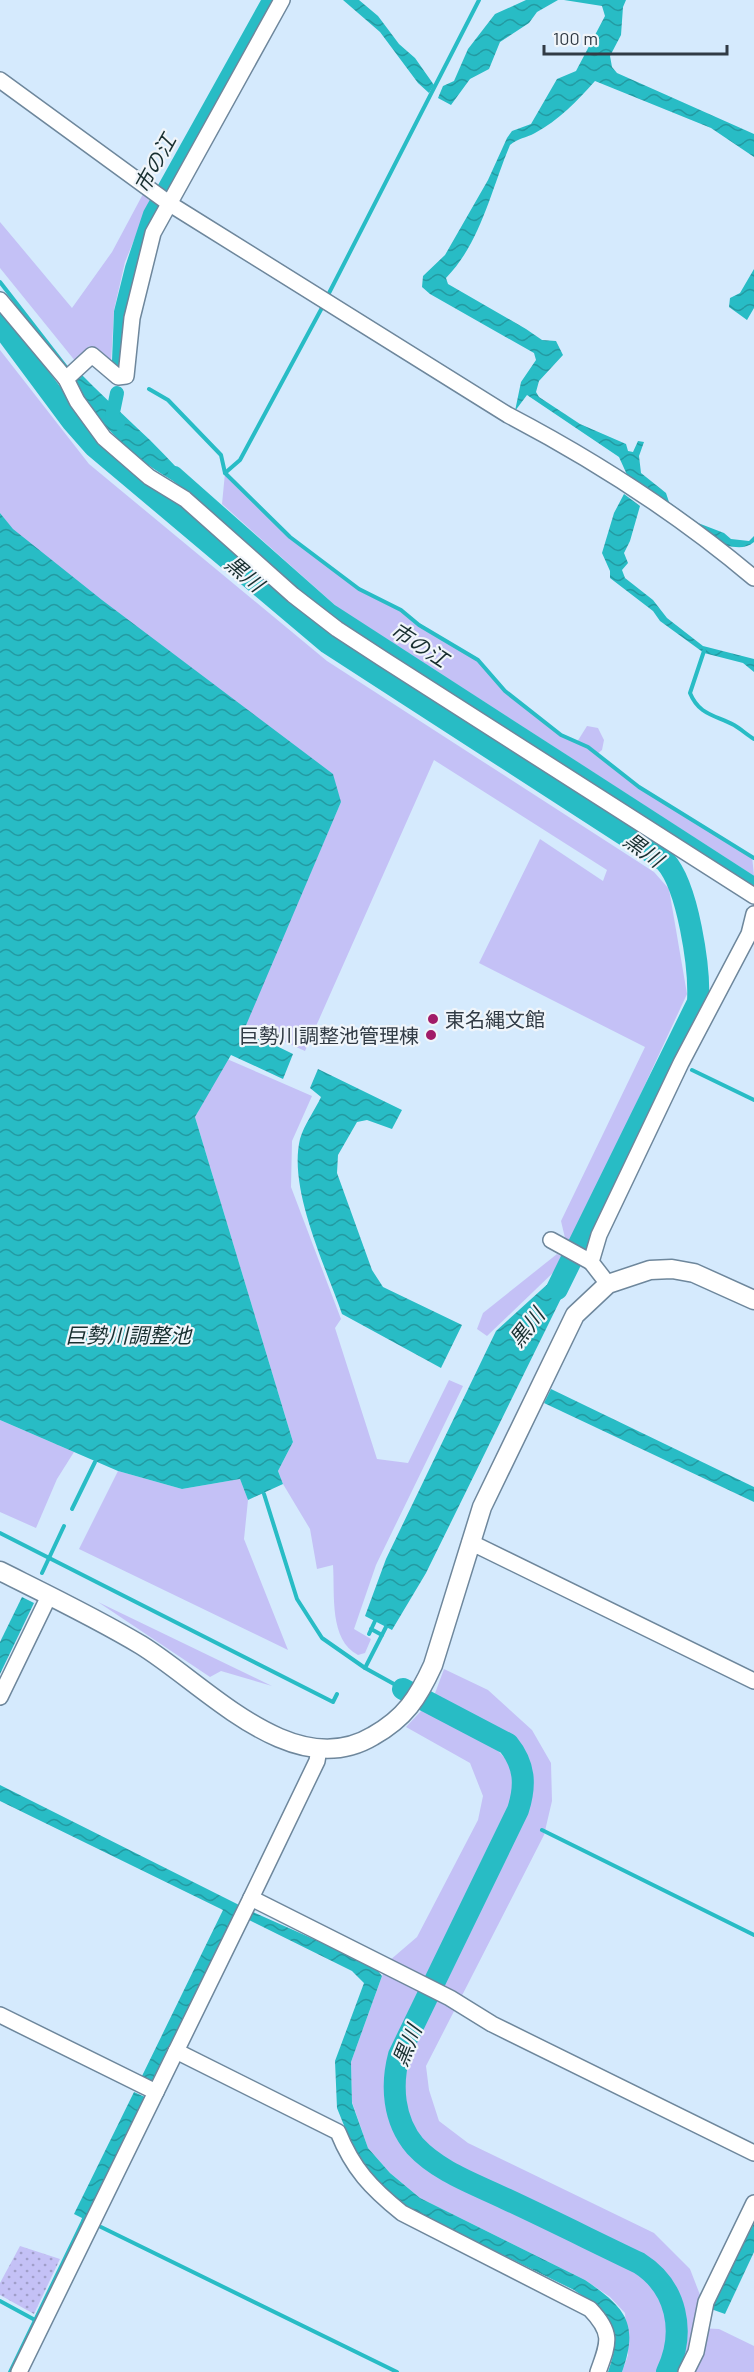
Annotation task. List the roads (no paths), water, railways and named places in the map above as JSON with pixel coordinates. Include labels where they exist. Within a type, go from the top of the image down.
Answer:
[{"type":"street","points":[[66,379],[93,355],[118,377],[126,376],[132,318],[153,233],[282,0]]},
{"type":"street","points":[[0,80],[170,204],[508,415],[566,445],[618,477],[701,534],[754,578]]},
{"type":"street","points":[[0,300],[66,379],[77,400],[104,438],[150,477],[185,499],[293,595],[337,629],[754,896]]},
{"type":"street","points":[[591,1262],[599,1235],[681,1063],[749,934],[754,914]]},
{"type":"street","points":[[551,1240],[591,1262],[608,1284]]},
{"type":"street","points":[[0,1571],[143,1646],[262,1731],[291,1745],[319,1749],[362,1743],[406,1713],[424,1685],[433,1665],[482,1507],[510,1444],[575,1315],[608,1284],[634,1273],[672,1269],[694,1273],[754,1300]]},
{"type":"street","points":[[470,1542],[754,1681]]},
{"type":"street","points":[[0,1697],[49,1596]]},
{"type":"street","points":[[19,2372],[148,2088],[176,2051],[317,1761],[319,1749]]},
{"type":"street","points":[[250,1902],[414,1979],[492,2024],[754,2153]]},
{"type":"street","points":[[0,2015],[148,2088]]},
{"type":"street","points":[[176,2051],[338,2132],[349,2159],[375,2191],[402,2213],[590,2309],[604,2324],[608,2337],[598,2372]]},
{"type":"street","points":[[686,2372],[696,2352],[706,2302],[754,2204]]},
{"type":"water","points":[[343,0],[359,0],[378,16],[399,44],[415,58],[434,85],[429,93],[418,83],[380,32]]},
{"type":"water","points":[[526,0],[558,0],[537,12],[529,23],[500,42],[489,69],[470,79],[451,105],[438,98],[443,86],[454,81],[468,49],[495,14]]},
{"type":"water","points":[[564,0],[626,0],[623,7],[621,35],[610,56],[612,67],[617,73],[754,134],[754,157],[711,128],[595,81],[560,116],[535,133],[510,145],[477,232],[458,264],[446,278],[448,284],[542,340],[556,341],[563,355],[539,381],[536,392],[539,397],[580,424],[626,444],[628,451],[633,452],[638,441],[644,442],[639,456],[641,473],[666,493],[669,502],[698,523],[724,533],[731,539],[749,541],[754,536],[754,542],[748,546],[725,545],[628,477],[619,457],[527,395],[515,411],[521,382],[536,360],[534,353],[430,294],[422,287],[423,276],[445,255],[488,180],[507,138],[512,131],[531,124],[557,79],[576,71],[605,16],[602,6]]},
{"type":"water","points":[[754,269],[754,308],[747,320],[729,307],[730,298],[740,293]]},
{"type":"water","points":[[80,373],[177,468],[190,483],[186,489],[158,472],[118,439],[98,417],[81,392],[73,378]]},
{"type":"water","points":[[624,494],[640,506],[630,541],[624,553],[628,563],[622,570],[625,578],[653,600],[667,618],[703,646],[754,659],[754,672],[743,663],[704,653],[660,621],[653,611],[610,578],[610,571],[602,553],[614,513]]},
{"type":"water","name":"巨勢川調整池","points":[[0,513],[13,529],[102,600],[333,774],[341,802],[244,1030],[293,1054],[283,1079],[231,1055],[195,1117],[293,1442],[278,1471],[283,1484],[248,1500],[240,1479],[182,1489],[118,1471],[0,1420]]},
{"type":"water","points":[[318,1069],[402,1110],[392,1129],[367,1120],[357,1122],[338,1155],[337,1173],[372,1270],[383,1287],[462,1325],[441,1368],[342,1314],[310,1227],[299,1181],[300,1139],[321,1097],[310,1088]]},
{"type":"water","points":[[566,1261],[578,1264],[426,1573],[392,1630],[365,1616],[386,1559],[496,1331],[562,1271]]},
{"type":"water","points":[[551,1389],[754,1487],[754,1502],[544,1403]]},
{"type":"water","points":[[22,1597],[34,1603],[0,1674],[0,1642]]},
{"type":"water","points":[[0,1785],[253,1912],[374,1966],[382,1976],[351,2062],[352,2103],[368,2148],[390,2173],[420,2198],[585,2280],[610,2299],[625,2317],[628,2328],[627,2355],[622,2372],[608,2372],[613,2357],[614,2333],[610,2323],[596,2307],[574,2290],[408,2208],[380,2184],[357,2158],[337,2108],[335,2061],[364,1983],[352,1971],[235,1913],[152,2081],[142,2076],[223,1910],[0,1801]]},
{"type":"water","points":[[134,2092],[145,2097],[84,2224],[81,2222],[82,2218],[74,2214]]},
{"type":"water","points":[[754,2223],[754,2252],[725,2314],[711,2309]]},
{"type":"waterway","name":"市の江","points":[[119,361],[121,312],[132,268],[150,214],[269,0]]},
{"type":"waterway","points":[[327,297],[479,0]]},
{"type":"waterway","points":[[0,282],[69,371]]},
{"type":"waterway","points":[[225,473],[240,460],[324,304]]},
{"type":"waterway","name":"黒川","points":[[0,324],[72,421],[94,446],[328,643],[665,861],[673,873],[691,928],[697,969],[698,1002],[557,1289]]},
{"type":"waterway","points":[[149,389],[168,400],[221,455],[225,473],[290,537],[359,589],[401,610],[419,625],[478,660],[505,691],[561,735],[588,747],[639,787],[754,858]]},
{"type":"waterway","name":"市の江","points":[[117,393],[112,417],[118,423]]},
{"type":"waterway","name":"市の江","points":[[175,473],[331,611],[754,884]]},
{"type":"waterway","points":[[704,651],[690,693],[698,706],[708,714],[734,725],[754,739]]},
{"type":"waterway","points":[[692,1070],[754,1100]]},
{"type":"waterway","points":[[72,1509],[95,1462]]},
{"type":"waterway","points":[[264,1494],[297,1599],[322,1638],[365,1668]]},
{"type":"waterway","points":[[42,1573],[64,1526]]},
{"type":"waterway","points":[[0,1533],[333,1702],[337,1694]]},
{"type":"waterway","points":[[369,1634],[375,1621]]},
{"type":"waterway","points":[[386,1627],[365,1668],[403,1689]]},
{"type":"waterway","points":[[371,1629],[382,1635]]},
{"type":"waterway","name":"黒川","points":[[403,1689],[508,1744],[518,1760],[523,1784],[518,1810],[399,2055],[395,2090],[402,2125],[415,2146],[446,2170],[639,2263],[652,2273],[670,2297],[677,2326],[673,2357],[667,2372]]},
{"type":"waterway","points":[[542,1830],[754,1935]]},
{"type":"waterway","points":[[10,2372],[84,2219]]},
{"type":"waterway","points":[[101,2227],[397,2372]]},
{"type":"waterway","points":[[0,2301],[35,2320]]},
{"type":"place","name":"東名縄文館","points":[[433,1019]]},
{"type":"place","name":"巨勢川調整池管理棟","points":[[431,1035]]}]
